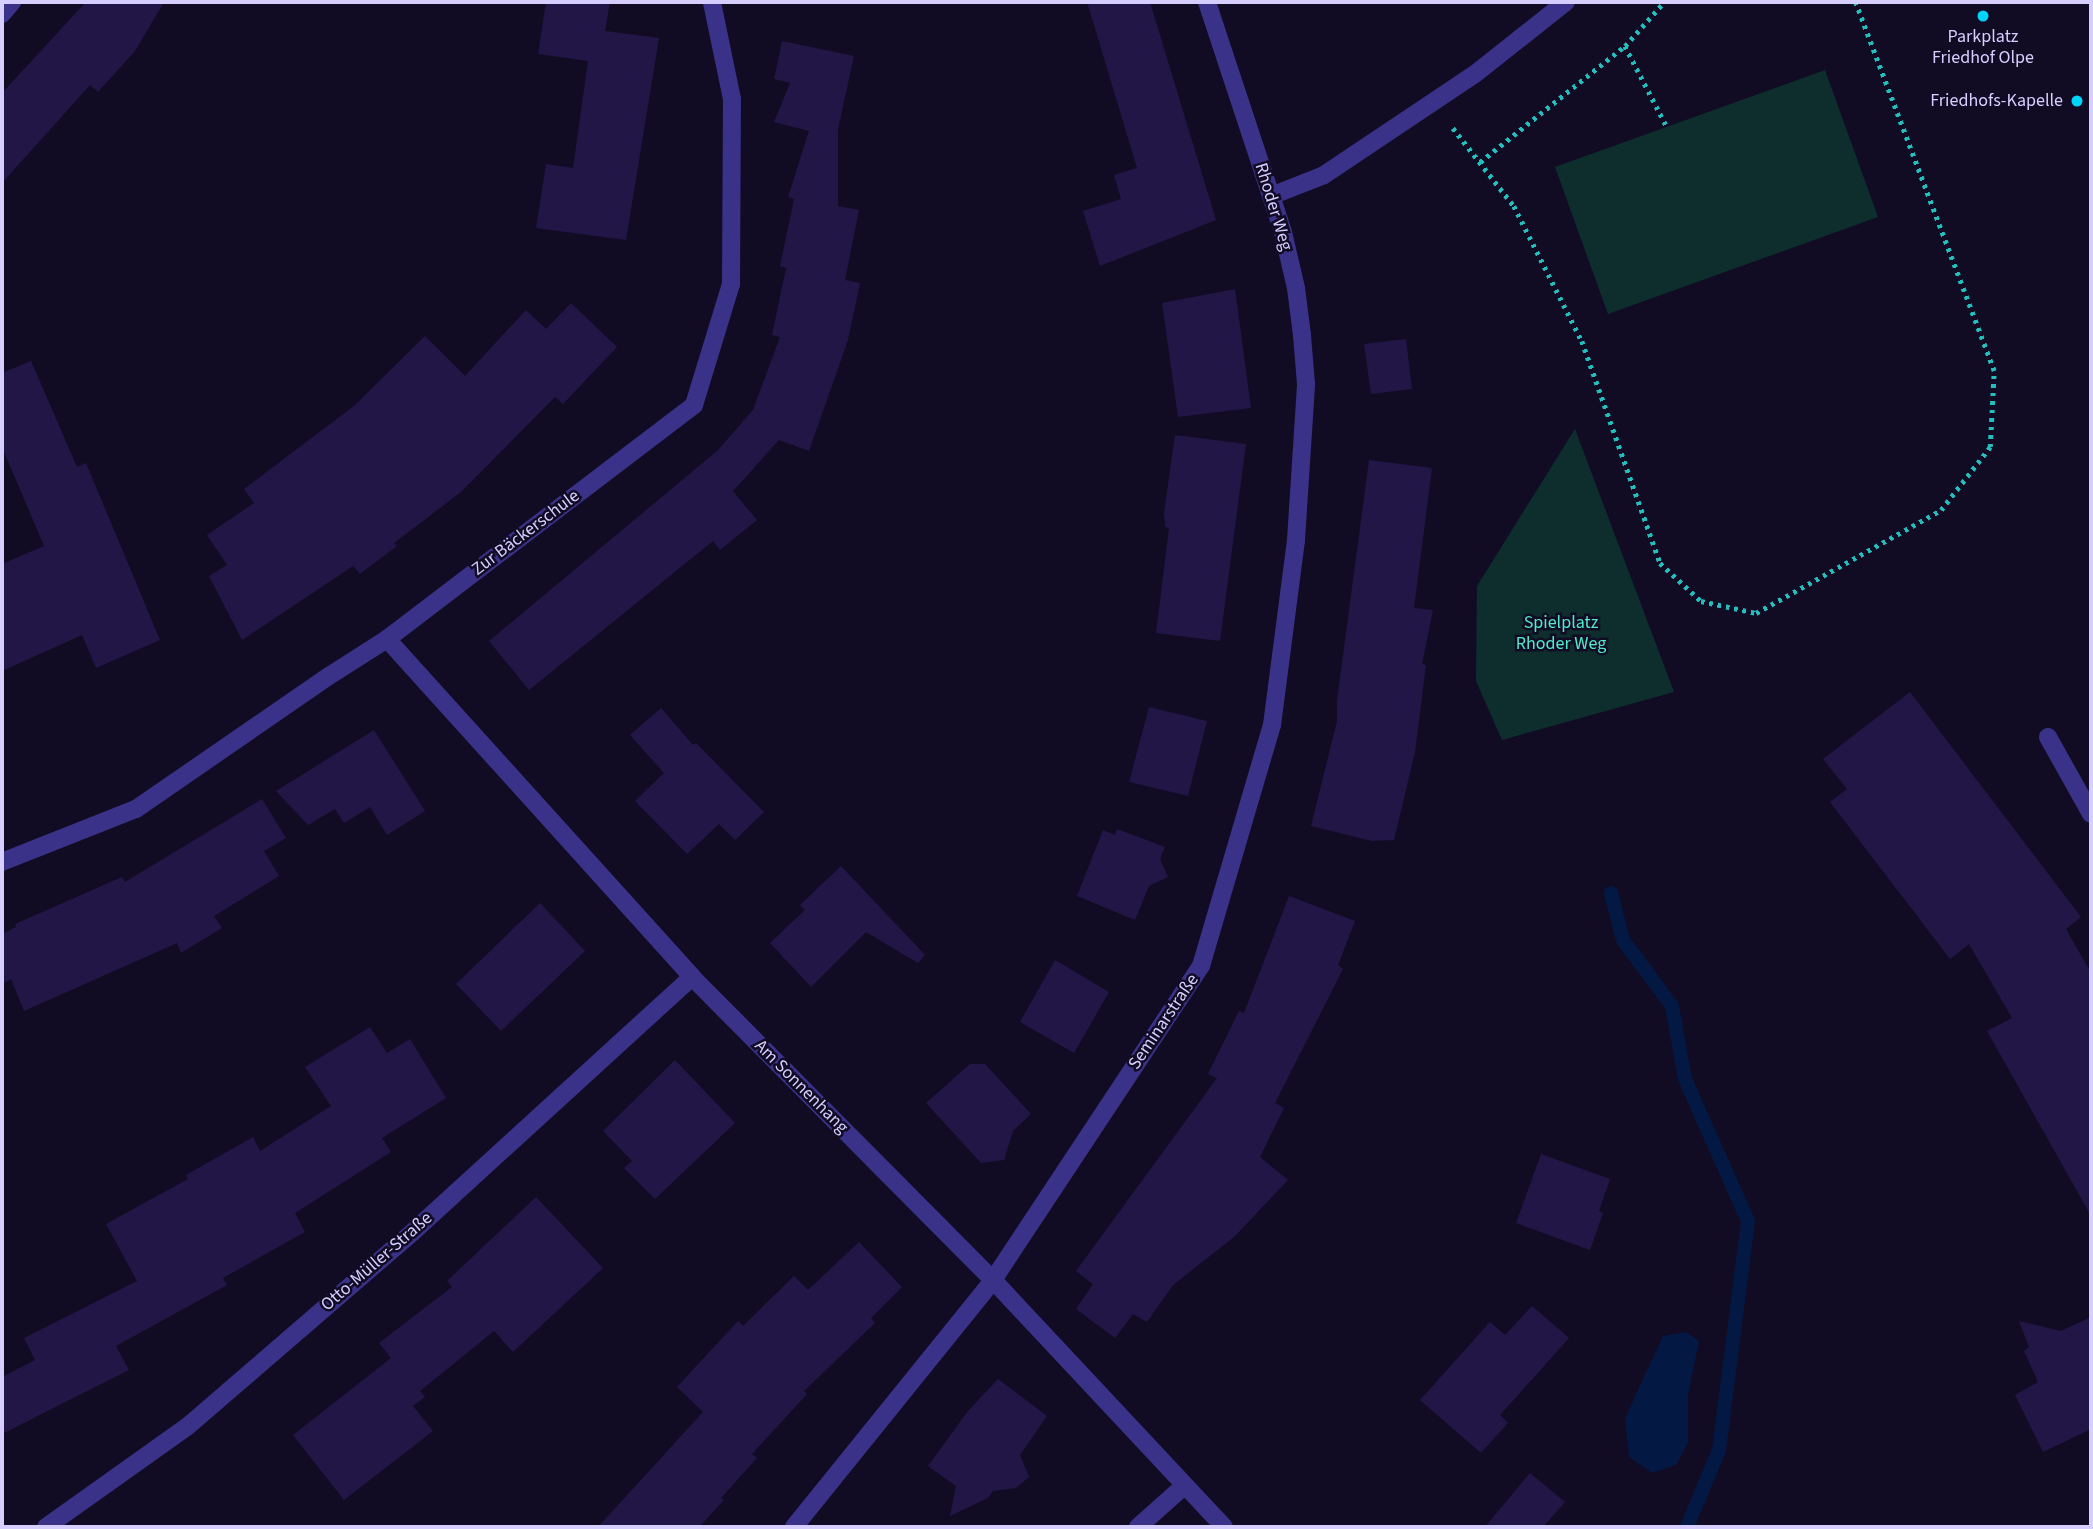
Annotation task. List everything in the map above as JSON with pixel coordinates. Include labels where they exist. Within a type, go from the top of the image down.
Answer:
[{"type":"street","points":[[2,14],[12,2]]},
{"type":"street","name":"Zur Bäckerschule","points":[[2,862],[136,809],[387,639],[694,405],[731,284],[732,99],[712,2]]},
{"type":"street","name":"Rhoder Weg","points":[[1208,2],[1271,196],[1296,288],[1306,384],[1304,419]]},
{"type":"street","points":[[1271,196],[1324,175],[1475,74],[1566,2]]},
{"type":"street","name":"Seminarstraße","points":[[794,1527],[993,1280],[1201,966],[1272,725],[1296,540],[1304,419]]},
{"type":"street","name":"Am Sonnenhang","points":[[387,639],[692,977],[993,1280],[1224,1527]]},
{"type":"street","points":[[2048,737],[2091,814]]},
{"type":"street","name":"Otto-Müller-Straße","points":[[47,1527],[188,1426],[416,1229],[692,977]]},
{"type":"street","points":[[1138,1527],[1184,1486]]},
{"type":"path","points":[[1664,2],[1625,46],[1480,162],[1514,206],[1583,341],[1660,562],[1701,601],[1756,613],[1941,510],[1990,447],[1994,371],[1855,2]]},
{"type":"path","points":[[1625,46],[1667,127]]},
{"type":"green space","points":[[1825,70],[1878,217],[1608,314],[1555,167]]},
{"type":"green space","name":"Spielplatz Rhoder Weg","points":[[1575,429],[1674,692],[1502,740],[1476,681],[1477,586]]},
{"type":"water","points":[[1686,1332],[1699,1341],[1688,1395],[1688,1443],[1676,1465],[1652,1473],[1629,1457],[1625,1418],[1663,1336]]},
{"type":"building","points":[[86,2],[164,2],[135,51],[98,92],[90,85],[2,183],[2,93]]},
{"type":"building","points":[[546,2],[610,2],[605,31],[659,38],[626,240],[536,228],[546,164],[573,168],[588,61],[538,54]]},
{"type":"building","points":[[1087,2],[1150,2],[1216,220],[1100,266],[1083,211],[1121,199],[1114,175],[1137,168]]},
{"type":"building","points":[[782,41],[854,56],[838,129],[838,206],[859,210],[845,280],[860,283],[848,340],[809,451],[779,440],[733,491],[757,520],[720,550],[713,541],[529,690],[489,641],[717,451],[753,410],[780,337],[772,335],[786,268],[780,266],[794,199],[788,197],[809,131],[774,122],[790,83],[774,79]]},
{"type":"building","points":[[1235,289],[1251,408],[1178,417],[1162,303]]},
{"type":"building","points":[[571,303],[617,347],[563,404],[555,397],[461,492],[394,543],[397,546],[360,574],[353,566],[242,640],[209,576],[227,565],[207,535],[254,503],[244,489],[354,406],[425,336],[465,376],[526,310],[546,329]]},
{"type":"building","points":[[1406,339],[1412,389],[1371,394],[1364,344]]},
{"type":"building","points":[[31,361],[77,467],[86,463],[160,640],[96,668],[82,635],[2,671],[2,564],[44,546],[2,447],[2,373]]},
{"type":"building","points":[[1175,435],[1246,444],[1220,641],[1156,633],[1169,528],[1165,527],[1164,513]]},
{"type":"building","points":[[1369,460],[1432,468],[1414,608],[1433,610],[1422,664],[1426,665],[1415,752],[1394,840],[1372,841],[1311,826],[1337,721],[1337,700]]},
{"type":"building","points":[[1910,692],[2081,917],[2066,929],[2091,973],[2091,1216],[1987,1031],[2012,1018],[1969,944],[1950,959],[1830,802],[1847,789],[1823,759]]},
{"type":"building","points":[[1149,707],[1207,721],[1188,796],[1129,782]]},
{"type":"building","points":[[661,708],[693,745],[696,743],[764,812],[735,840],[719,824],[687,854],[635,801],[664,773],[630,735]]},
{"type":"building","points":[[374,730],[425,811],[387,835],[370,807],[344,823],[335,809],[308,825],[276,791]]},
{"type":"building","points":[[262,799],[286,838],[264,851],[279,876],[214,916],[222,928],[181,953],[177,943],[24,1011],[11,979],[2,984],[2,934],[16,927],[15,924],[122,877],[125,882]]},
{"type":"building","points":[[1117,829],[1165,847],[1160,859],[1168,877],[1149,886],[1135,920],[1077,896],[1103,830],[1115,835]]},
{"type":"building","points":[[841,866],[925,955],[918,963],[866,932],[811,987],[770,943],[805,910],[800,905]]},
{"type":"building","points":[[1289,896],[1355,921],[1338,965],[1343,969],[1275,1103],[1284,1108],[1260,1157],[1288,1180],[1234,1237],[1173,1285],[1147,1322],[1133,1314],[1115,1338],[1076,1309],[1093,1284],[1076,1271],[1217,1078],[1208,1074],[1239,1011],[1244,1013]]},
{"type":"building","points":[[540,903],[585,951],[501,1031],[456,984]]},
{"type":"building","points":[[1055,960],[1109,992],[1074,1053],[1020,1022]]},
{"type":"building","points":[[370,1027],[387,1053],[410,1039],[446,1098],[382,1138],[391,1152],[295,1213],[305,1232],[223,1278],[227,1285],[116,1346],[129,1370],[2,1434],[2,1377],[35,1360],[24,1338],[137,1281],[106,1224],[188,1179],[186,1175],[253,1137],[260,1151],[331,1106],[305,1067]]},
{"type":"building","points":[[675,1060],[735,1123],[655,1199],[624,1168],[632,1161],[603,1131]]},
{"type":"building","points":[[970,1064],[985,1064],[1031,1114],[1013,1131],[1004,1160],[981,1163],[926,1103]]},
{"type":"building","points":[[1541,1154],[1610,1179],[1599,1211],[1603,1213],[1590,1250],[1516,1223]]},
{"type":"building","points":[[536,1197],[603,1268],[513,1352],[494,1331],[420,1391],[425,1397],[413,1406],[433,1431],[344,1500],[293,1435],[391,1358],[379,1343],[452,1287],[447,1281]]},
{"type":"building","points":[[859,1242],[902,1287],[871,1318],[875,1323],[804,1391],[807,1394],[752,1454],[757,1458],[721,1498],[724,1500],[699,1527],[598,1527],[703,1412],[677,1387],[738,1321],[743,1326],[794,1276],[808,1290]]},
{"type":"building","points":[[1532,1306],[1569,1338],[1500,1415],[1508,1423],[1481,1453],[1420,1400],[1490,1322],[1505,1335]]},
{"type":"building","points":[[2091,1317],[2091,1429],[2043,1452],[2015,1395],[2038,1382],[2024,1351],[2029,1347],[2019,1321],[2061,1331]]},
{"type":"building","points":[[998,1379],[1047,1416],[1020,1455],[1029,1477],[1016,1488],[993,1491],[988,1498],[950,1516],[956,1486],[928,1466],[968,1411]]},
{"type":"building","points":[[1530,1473],[1565,1502],[1543,1527],[1485,1527]]},
{"type":"waterway","points":[[1611,893],[1623,940],[1672,1006],[1685,1079],[1748,1221],[1719,1450],[1687,1527]]},
{"type":"place","name":"Parkplatz Friedhof Olpe","points":[[1983,16]]},
{"type":"place","name":"Friedhofs-Kapelle","points":[[2077,101]]}]
